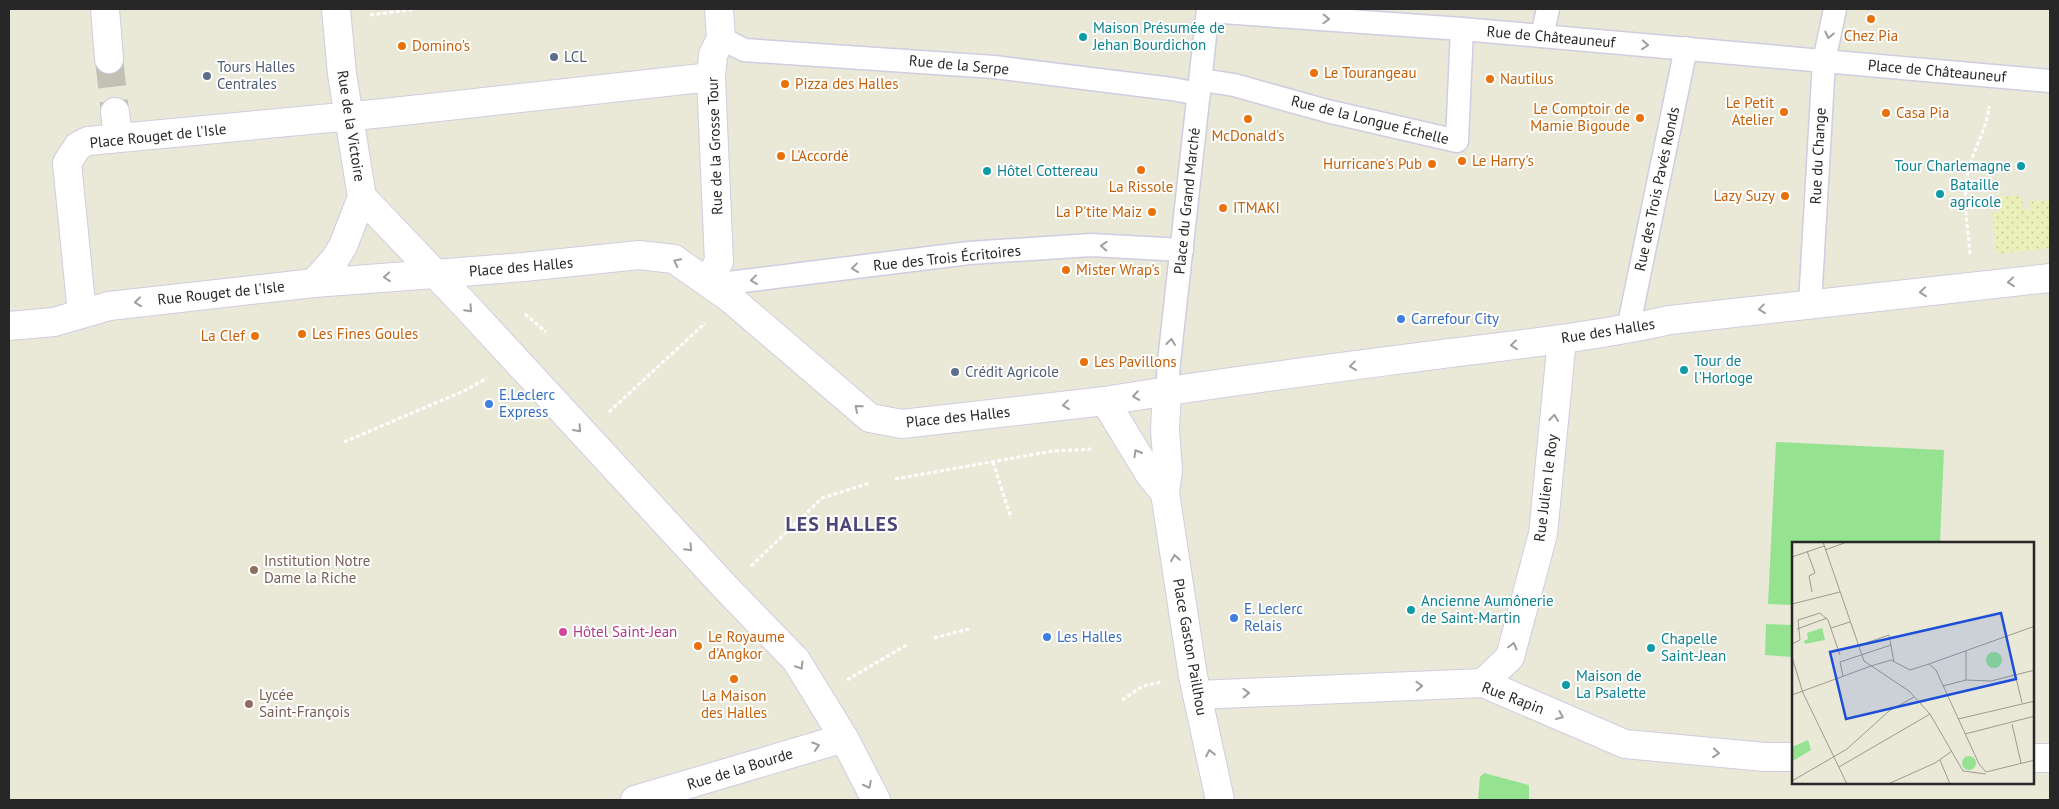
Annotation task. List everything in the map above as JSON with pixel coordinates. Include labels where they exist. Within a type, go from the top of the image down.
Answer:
[{"type":"street","points":[[105,9],[109,59]]},
{"type":"street","name":"Rue de la Grosse Tour","points":[[710,283],[720,262],[711,77],[713,55],[721,38],[719,9]]},
{"type":"street","points":[[1542,36],[1548,9]]},
{"type":"street","name":"Rue du Change","points":[[1810,304],[1824,61],[1835,9]]},
{"type":"street","name":"Place du Grand Marché","points":[[1168,390],[1169,362],[1208,10],[1278,13]]},
{"type":"street","name":"Rue de Châteauneuf","points":[[1278,13],[1824,61]]},
{"type":"street","name":"Rue de la Victoire","points":[[336,14],[342,74],[362,197],[435,274]]},
{"type":"street","name":"Rue de la Longue Échelle","points":[[1200,87],[1234,85],[1328,112],[1457,141],[1462,29]]},
{"type":"street","name":"Rue de la Serpe","points":[[721,38],[744,50],[994,67],[1172,89],[1200,87]]},
{"type":"street","name":"Rue des Trois Pavés Ronds","points":[[1628,329],[1686,48]]},
{"type":"street","name":"Place de Châteauneuf","points":[[1824,61],[2050,81]]},
{"type":"street","points":[[349,116],[711,77]]},
{"type":"street","points":[[115,112],[118,138]]},
{"type":"street","name":"Place Rouget de l'Isle","points":[[82,313],[67,163],[78,146],[88,141],[349,116]]},
{"type":"street","points":[[314,283],[335,260],[343,246],[362,197]]},
{"type":"street","name":"Rue des Trois Écritoires","points":[[710,283],[969,253],[1091,245],[1182,250]]},
{"type":"street","name":"Place des Halles","points":[[435,274],[639,255],[674,259],[710,283],[870,418],[902,424],[1104,401],[1168,390]]},
{"type":"street","name":"Place des Halles","points":[[435,274],[714,575],[796,660],[844,738]]},
{"type":"street","name":"Rue Rouget de l'Isle","points":[[9,326],[54,322],[108,306],[314,283],[435,274]]},
{"type":"street","name":"Rue des Halles","points":[[1168,390],[1562,339],[1628,329],[1670,320],[2050,278]]},
{"type":"street","name":"Rue Julien le Roy","points":[[1483,683],[1510,657],[1543,534],[1562,339]]},
{"type":"street","name":"Place Gaston Paillhou","points":[[1168,390],[1165,430],[1168,470],[1165,494],[1197,695],[1220,800]]},
{"type":"street","name":"Place Gaston Paillhou","points":[[1104,401],[1150,475],[1165,494]]},
{"type":"street","name":"Rue Rapin","points":[[1197,695],[1483,683],[1626,744],[1765,757],[1792,757]]},
{"type":"street","points":[[844,738],[876,800]]},
{"type":"street","name":"Rue de la Bourde","points":[[635,800],[844,738]]},
{"type":"street","points":[[2034,758],[2050,758]]},
{"type":"path","points":[[336,14],[417,9]]},
{"type":"path","points":[[1972,287],[1966,196],[1967,174],[1988,116],[1991,76]]},
{"type":"path","points":[[525,314],[546,332]]},
{"type":"path","points":[[608,413],[711,317]]},
{"type":"path","points":[[344,442],[466,390],[495,374]]},
{"type":"path","points":[[895,479],[1053,451],[1097,449]]},
{"type":"path","points":[[993,462],[1011,518]]},
{"type":"path","points":[[745,571],[822,498],[870,484]]},
{"type":"path","points":[[934,638],[969,629]]},
{"type":"path","points":[[840,684],[908,644]]},
{"type":"path","points":[[1122,700],[1143,686],[1166,681]]},
{"type":"green space","points":[[1776,442],[1944,450],[1940,542],[1792,542],[1792,605],[1768,604]]},
{"type":"green space","points":[[1766,624],[1792,625],[1792,657],[1765,655]]},
{"type":"green space","points":[[1484,773],[1529,785],[1529,800],[1478,800],[1480,777]]},
{"type":"sand","points":[[2000,196],[2022,196],[2023,210],[2030,210],[2030,201],[2050,200],[2050,248],[1997,254],[1992,213],[2000,213]]},
{"type":"tunnel","points":[[109,59],[115,112]]},
{"type":"place","name":"Chez Pia","points":[[1871,19]]},
{"type":"place","name":"Maison Présumée de Jehan Bourdichon","points":[[1083,37]]},
{"type":"place","name":"Domino's","points":[[402,46]]},
{"type":"place","name":"LCL","points":[[554,57]]},
{"type":"place","name":"Le Tourangeau","points":[[1314,73]]},
{"type":"place","name":"Tours Halles Centrales","points":[[207,76]]},
{"type":"place","name":"Nautilus","points":[[1490,79]]},
{"type":"place","name":"Pizza des Halles","points":[[785,84]]},
{"type":"place","name":"Le Petit Atelier","points":[[1784,112]]},
{"type":"place","name":"Casa Pia","points":[[1886,113]]},
{"type":"place","name":"Le Comptoir de Mamie Bigoude","points":[[1640,118]]},
{"type":"place","name":"McDonald's","points":[[1248,119]]},
{"type":"place","name":"L'Accordé","points":[[781,156]]},
{"type":"place","name":"Le Harry's","points":[[1462,161]]},
{"type":"place","name":"Hurricane's Pub","points":[[1432,164]]},
{"type":"place","name":"Tour Charlemagne","points":[[2021,166]]},
{"type":"place","name":"La Rissole","points":[[1141,170]]},
{"type":"place","name":"Hôtel Cottereau","points":[[987,171]]},
{"type":"place","name":"Bataille agricole","points":[[1940,194]]},
{"type":"place","name":"Lazy Suzy","points":[[1785,196]]},
{"type":"place","name":"ITMAKI","points":[[1223,208]]},
{"type":"place","name":"La P'tite Maiz","points":[[1152,212]]},
{"type":"place","name":"Mister Wrap's","points":[[1066,270]]},
{"type":"place","name":"Carrefour City","points":[[1401,319]]},
{"type":"place","name":"Les Fines Goules","points":[[302,334]]},
{"type":"place","name":"La Clef","points":[[255,336]]},
{"type":"place","name":"Les Pavillons","points":[[1084,362]]},
{"type":"place","name":"Tour de l'Horloge","points":[[1684,370]]},
{"type":"place","name":"Crédit Agricole","points":[[955,372]]},
{"type":"place","name":"E.Leclerc Express","points":[[489,404]]},
{"type":"place","name":"Institution Notre Dame la Riche","points":[[254,570]]},
{"type":"place","name":"Ancienne Aumônerie de Saint-Martin","points":[[1411,610]]},
{"type":"place","name":"E. Leclerc Relais","points":[[1234,618]]},
{"type":"place","name":"Hôtel Saint-Jean","points":[[563,632]]},
{"type":"place","name":"Les Halles","points":[[1047,637]]},
{"type":"place","name":"Le Royaume d'Angkor","points":[[698,646]]},
{"type":"place","name":"Chapelle Saint-Jean","points":[[1651,648]]},
{"type":"place","name":"La Maison des Halles","points":[[734,679]]},
{"type":"place","name":"Maison de La Psalette","points":[[1566,685]]},
{"type":"place","name":"Lycée Saint-François","points":[[249,704]]},
{"type":"district","name":"LES HALLES","points":[[842,524]]}]
